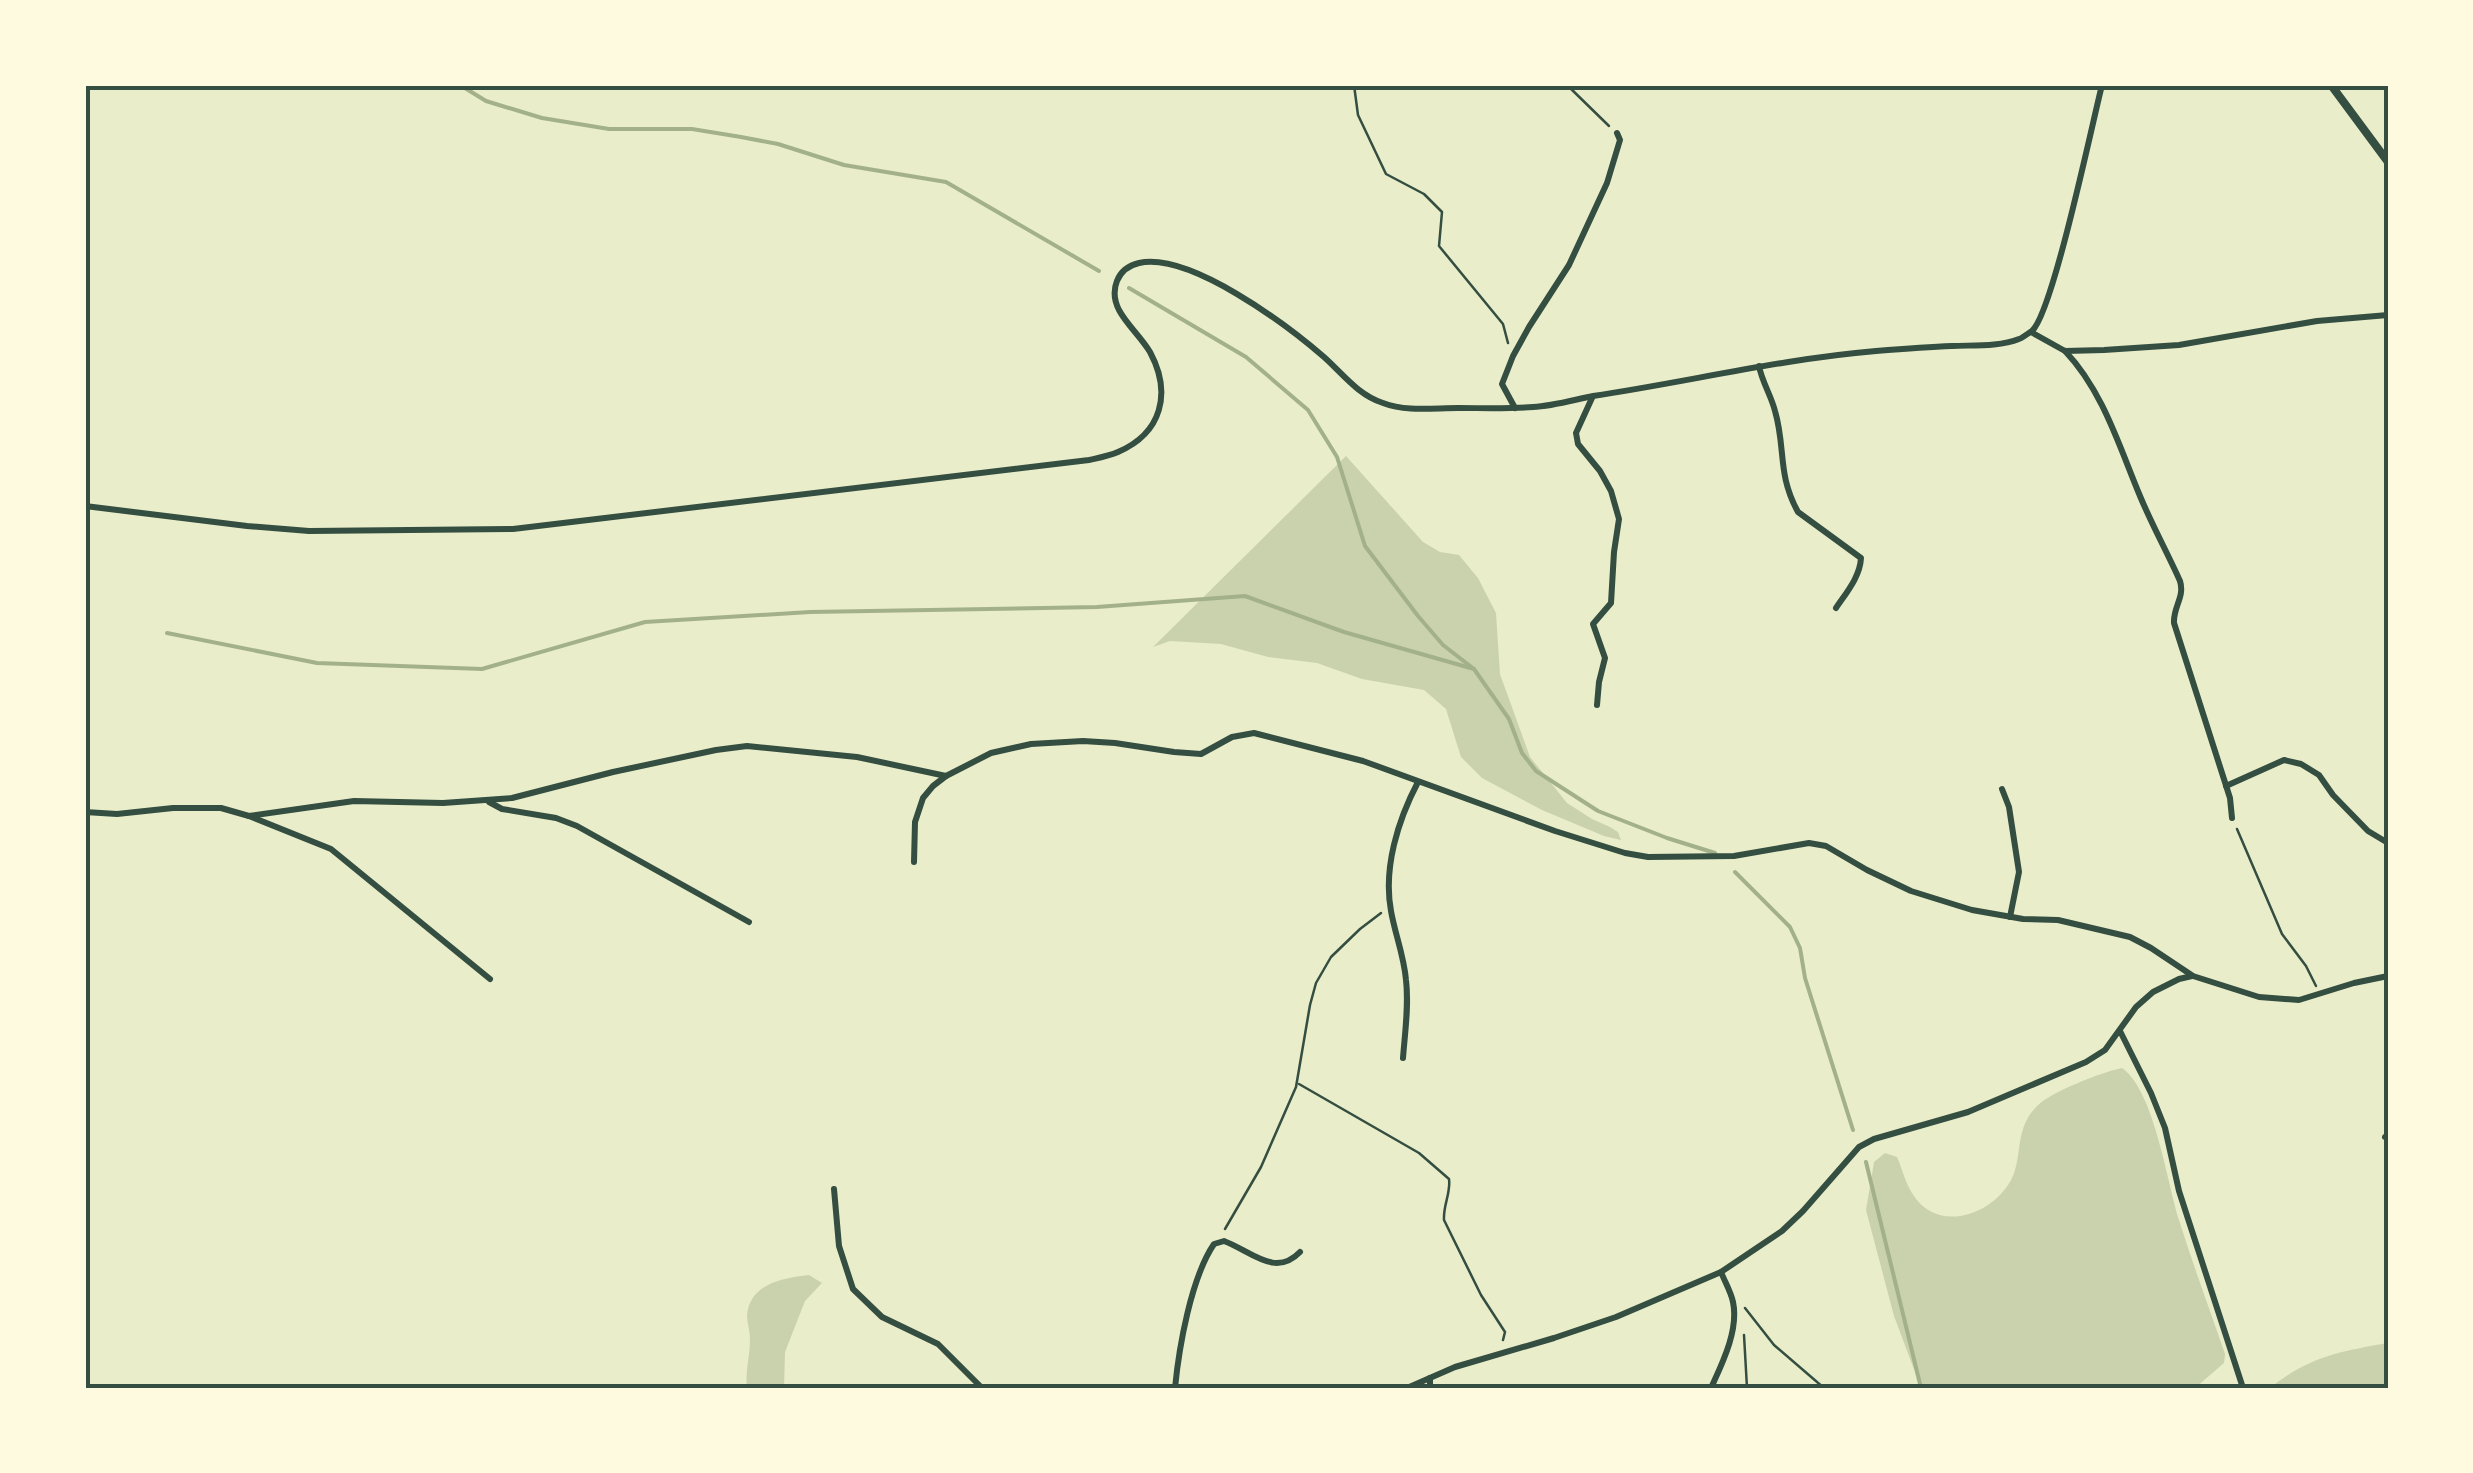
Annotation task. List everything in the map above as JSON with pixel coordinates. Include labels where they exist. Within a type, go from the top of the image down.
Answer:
[{"type":"street","points":[[85,506],[309,531],[513,529],[1089,460],[1118,452],[1138,440],[1161,408],[1158,368],[1120,312],[1113,288],[1126,268],[1150,262],[1189,271],[1238,294],[1298,336],[1369,397],[1408,408],[1536,408],[1759,366],[1845,354],[2020,340],[2039,324],[2051,290],[2102,85]]},
{"type":"street","points":[[2331,85],[2388,162]]},
{"type":"street","points":[[1515,408],[1502,384],[1529,327],[1561,280],[1607,182],[1620,140],[1616,133]]},
{"type":"street","points":[[2065,351],[2179,345],[2317,321],[2388,315]]},
{"type":"street","points":[[2030,332],[2065,351],[2096,392],[2180,580],[2182,594],[2173,615],[2174,623],[2226,786],[2232,818]]},
{"type":"street","points":[[1759,366],[1774,407],[1785,480],[1798,512],[1861,558],[1855,580],[1836,608]]},
{"type":"street","points":[[1592,396],[1576,433],[1578,444],[1611,491],[1619,519],[1611,603],[1593,624],[1605,658],[1597,705]]},
{"type":"street","points":[[914,862],[918,809],[933,786],[991,753],[1031,744],[1083,741],[1201,754],[1242,733],[1254,733],[1330,751],[1604,847],[1648,857],[1734,856],[1808,843],[1826,846],[1911,891],[2010,918],[2058,920],[2130,937],[2193,976],[2258,997],[2298,1000],[2388,976]]},
{"type":"street","points":[[249,816],[354,802],[404,804],[512,798],[613,772],[746,746],[857,758],[946,776]]},
{"type":"street","points":[[2226,786],[2284,760],[2301,764],[2319,775],[2368,830],[2388,843]]},
{"type":"street","points":[[1403,1058],[1406,975],[1390,906],[1390,888],[1395,840],[1418,782]]},
{"type":"street","points":[[2002,789],[2009,807],[2019,872],[2010,918]]},
{"type":"street","points":[[487,800],[502,809],[556,818],[577,826],[749,922]]},
{"type":"street","points":[[85,812],[222,808],[331,848],[490,979]]},
{"type":"street","points":[[1407,1388],[1455,1367],[1616,1318],[1721,1272],[1782,1230],[1859,1147],[1968,1112],[2068,1070],[2105,1050],[2136,1007],[2153,992],[2178,978],[2193,976]]},
{"type":"street","points":[[2119,1030],[2165,1128],[2174,1173],[2243,1388]]},
{"type":"street","points":[[834,1189],[839,1246],[853,1289],[882,1317],[938,1344],[982,1388]]},
{"type":"street","points":[[1175,1388],[1190,1306],[1210,1251],[1219,1241],[1232,1243],[1276,1265],[1287,1263],[1300,1252]]},
{"type":"street","points":[[1711,1388],[1727,1348],[1734,1311],[1721,1272]]},
{"type":"street","points":[[1430,1378],[1430,1388]]},
{"type":"path","points":[[1354,85],[1358,115],[1386,174],[1424,194],[1442,212],[1439,246],[1503,324],[1513,356]]},
{"type":"path","points":[[1566,85],[1616,133]]},
{"type":"path","points":[[2232,818],[2282,934],[2306,966],[2320,995]]},
{"type":"path","points":[[1219,1241],[1261,1167],[1297,1084],[1316,983],[1331,957],[1390,906]]},
{"type":"path","points":[[1297,1084],[1419,1153],[1450,1179],[1444,1220],[1481,1295],[1505,1332],[1501,1353]]},
{"type":"path","points":[[1743,1305],[1774,1345],[1824,1388]]},
{"type":"path","points":[[1734,1311],[1745,1338],[1748,1388]]},
{"type":"green space","points":[[1346,456],[1423,542],[1440,552],[1459,555],[1478,578],[1496,613],[1500,674],[1530,757],[1567,803],[1618,832],[1621,840],[1542,810],[1482,778],[1461,757],[1446,709],[1424,690],[1221,644],[1170,641],[1153,647]]},
{"type":"green space","points":[[2122,1068],[2133,1079],[2151,1116],[2179,1220],[2225,1354],[2224,1363],[2195,1388],[1921,1388],[1894,1316],[1866,1210],[1874,1162],[1885,1153],[1897,1157],[1912,1193],[1934,1213],[1960,1216],[1974,1212],[1987,1206],[2008,1185],[2026,1121],[2043,1101]]},
{"type":"green space","points":[[809,1275],[822,1283],[805,1301],[785,1352],[784,1388],[747,1388],[747,1315],[754,1296],[770,1284]]},
{"type":"green space","points":[[2388,1343],[2388,1388],[2270,1388],[2298,1369],[2326,1357]]},
{"type":"waterway","points":[[460,85],[486,101],[542,118],[609,129],[692,129],[778,144],[844,165],[946,182],[1099,271]]},
{"type":"waterway","points":[[1129,288],[1246,357],[1308,410],[1337,457],[1365,546],[1443,645],[1474,669],[1509,719],[1522,753],[1536,771],[1598,811],[1715,853]]},
{"type":"waterway","points":[[167,633],[317,663],[482,669],[645,622],[810,612],[1097,607],[1245,596],[1344,632],[1474,669]]},
{"type":"waterway","points":[[1735,872],[1790,927],[1800,948],[1805,978],[1853,1130]]},
{"type":"waterway","points":[[1866,1162],[1921,1388]]}]
